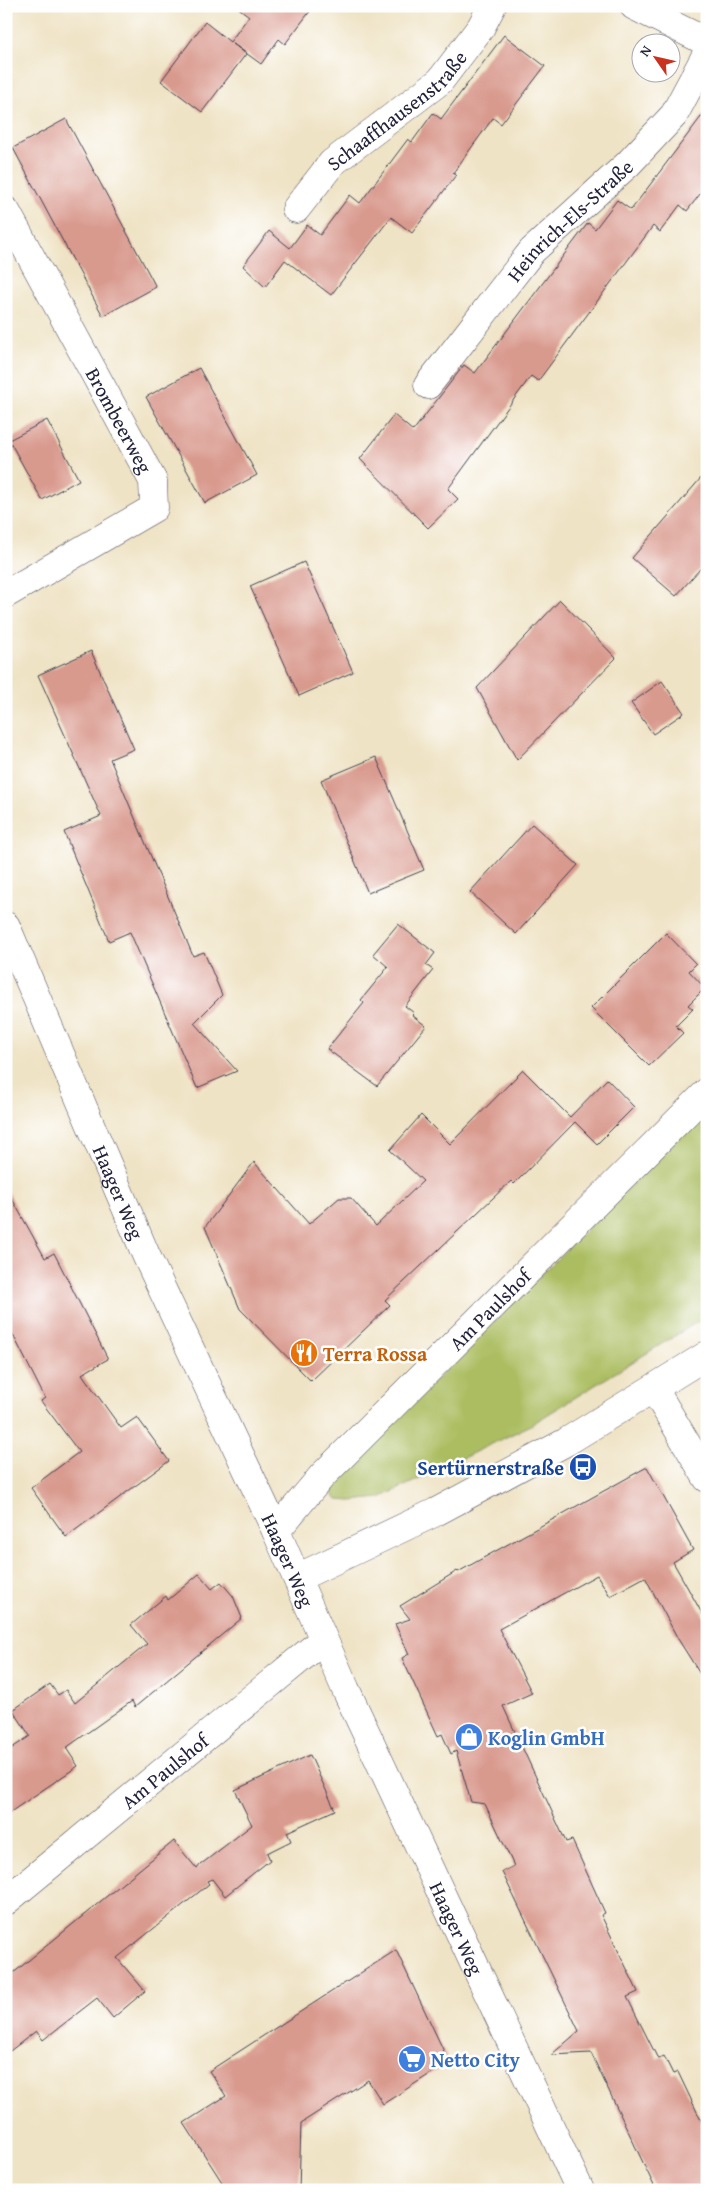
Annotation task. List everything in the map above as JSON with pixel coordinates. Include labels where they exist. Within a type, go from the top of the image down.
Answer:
[{"type":"street","name":"Schaaffhausenstraße","points":[[296,209],[332,163],[440,81],[481,27],[492,6]]},
{"type":"street","points":[[634,6],[707,42]]},
{"type":"street","name":"Heinrich-Els-Straße","points":[[428,385],[532,251],[628,164],[674,115],[707,53]]},
{"type":"street","name":"Brombeerweg","points":[[6,211],[153,482],[154,508],[6,594]]},
{"type":"street","name":"Haager Weg","points":[[6,926],[146,1255],[276,1531],[323,1640],[580,2190]]},
{"type":"street","name":"Am Paulshof","points":[[276,1531],[322,1476],[707,1092]]},
{"type":"street","points":[[297,1578],[462,1498],[566,1442],[707,1355]]},
{"type":"street","points":[[654,1389],[707,1478]]},
{"type":"street","name":"Am Paulshof","points":[[6,1901],[323,1640]]},
{"type":"green space","points":[[707,1109],[707,1316],[529,1426],[380,1498],[351,1501],[337,1500],[330,1491],[335,1481]]},
{"type":"building","points":[[236,6],[314,6],[285,44],[279,39],[261,64],[232,43],[246,54],[202,112],[161,81],[205,22],[230,42],[249,16]]},
{"type":"building","points":[[504,35],[545,66],[501,124],[493,118],[453,173],[456,175],[412,233],[391,217],[331,295],[285,260],[265,287],[243,266],[269,231],[290,248],[307,225],[320,235],[350,195],[360,203],[408,139],[412,142],[433,113],[441,119]]},
{"type":"building","points":[[707,109],[707,185],[687,211],[680,205],[660,232],[653,226],[538,381],[531,376],[448,489],[458,499],[428,528],[360,459],[394,415],[413,431],[464,365],[475,373],[588,223],[595,229],[617,200],[631,210]]},
{"type":"building","points":[[66,119],[156,287],[103,316],[13,148]]},
{"type":"building","points":[[199,368],[257,475],[205,503],[146,397]]},
{"type":"building","points":[[47,420],[79,480],[42,500],[9,440]]},
{"type":"building","points":[[707,471],[707,561],[676,596],[632,558]]},
{"type":"building","points":[[304,562],[353,672],[299,696],[250,586]]},
{"type":"building","points":[[560,600],[616,658],[517,760],[477,688]]},
{"type":"building","points":[[91,651],[134,749],[110,759],[193,956],[204,952],[222,995],[194,1023],[237,1071],[197,1088],[130,932],[109,941],[64,832],[101,816],[38,675]]},
{"type":"building","points":[[662,681],[684,713],[653,734],[631,703]]},
{"type":"building","points":[[376,757],[424,870],[368,893],[321,780]]},
{"type":"building","points":[[532,824],[578,865],[516,934],[470,892]]},
{"type":"building","points":[[398,924],[435,953],[426,965],[433,970],[405,1006],[414,1013],[412,1015],[426,1026],[377,1086],[327,1049],[364,1003],[361,1000],[388,967],[373,954]]},
{"type":"building","points":[[666,933],[696,964],[689,971],[705,988],[688,1005],[693,1009],[676,1026],[683,1033],[649,1066],[591,1008]]},
{"type":"building","points":[[523,1070],[570,1117],[607,1079],[634,1107],[597,1144],[575,1122],[514,1184],[511,1181],[385,1300],[390,1305],[311,1381],[240,1309],[205,1227],[254,1162],[309,1224],[339,1198],[351,1198],[376,1226],[423,1181],[390,1150],[421,1115],[450,1144]]},
{"type":"building","points":[[6,1188],[45,1258],[54,1253],[108,1359],[82,1374],[121,1428],[137,1417],[169,1461],[66,1537],[31,1488],[79,1452],[41,1401],[45,1398],[6,1321]]},
{"type":"building","points":[[647,1467],[693,1550],[673,1562],[707,1622],[707,1685],[678,1639],[645,1577],[610,1596],[597,1575],[499,1629],[532,1693],[503,1706],[566,1842],[572,1840],[605,1913],[601,1915],[638,1992],[627,1997],[658,2059],[664,2056],[673,2074],[678,2072],[707,2133],[707,2181],[689,2190],[656,2190],[591,2053],[551,2055],[579,2031],[502,1872],[514,1866],[485,1804],[471,1802],[456,1751],[451,1754],[442,1734],[438,1736],[402,1658],[409,1654],[395,1624],[410,1619],[400,1606],[457,1571]]},
{"type":"building","points":[[199,1574],[212,1589],[221,1582],[233,1596],[242,1618],[135,1707],[132,1701],[66,1748],[78,1766],[6,1815],[6,1752],[30,1736],[13,1710],[50,1684],[58,1695],[66,1690],[75,1703],[147,1644],[131,1625],[166,1596],[168,1600]]},
{"type":"building","points":[[310,1755],[335,1810],[287,1832],[291,1841],[267,1853],[270,1860],[225,1896],[212,1879],[207,1881],[209,1884],[117,1958],[145,1991],[113,2018],[97,1998],[43,2040],[36,2031],[6,2054],[6,1979],[174,1841],[197,1869],[252,1825],[235,1790]]},
{"type":"building","points":[[396,1950],[449,2062],[383,2104],[368,2080],[301,2123],[299,2190],[227,2190],[184,2123],[226,2096],[209,2071]]},
{"type":"place","name":"Terra Rossa","points":[[304,1353]]},
{"type":"place","name":"Sertürnerstraße","points":[[583,1467]]},
{"type":"place","name":"Koglin GmbH","points":[[469,1737]]},
{"type":"place","name":"Netto City","points":[[412,2059]]}]
